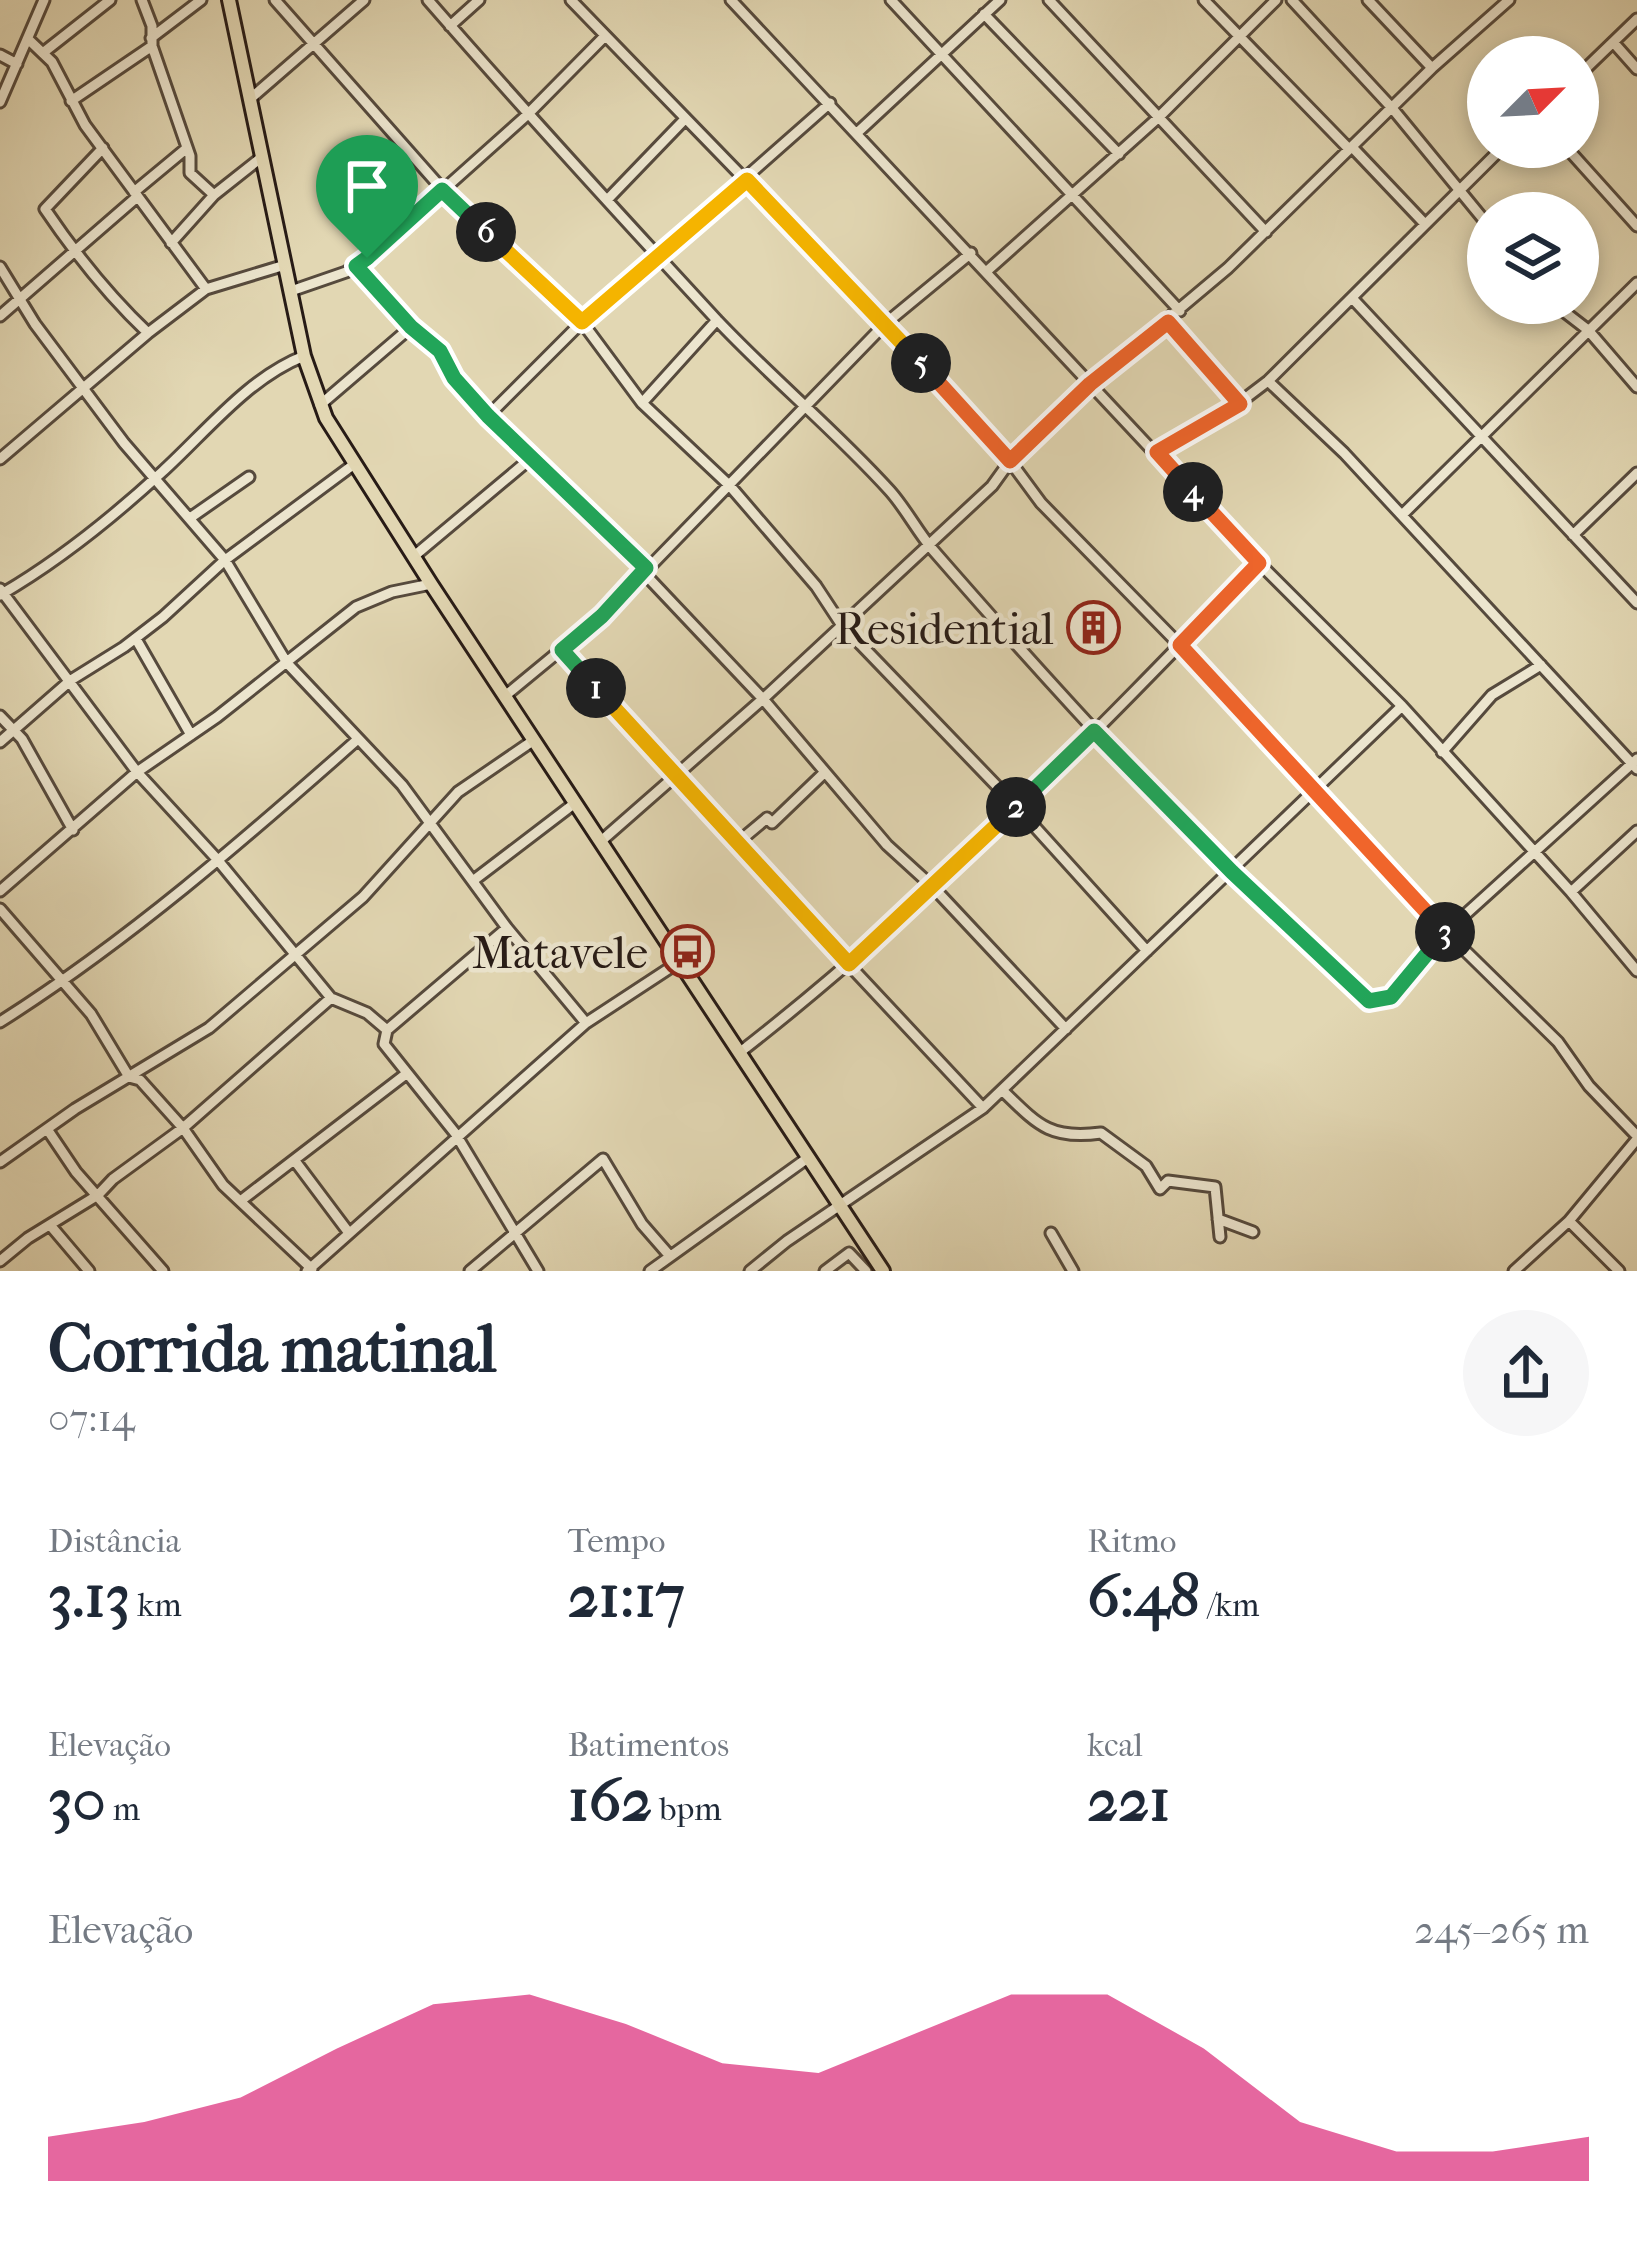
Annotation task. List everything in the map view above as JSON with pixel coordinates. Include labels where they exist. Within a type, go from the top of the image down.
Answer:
[{"type":"highway","points":[[229,0],[304,356],[320,405],[430,584],[840,1204],[874,1270]]},
{"type":"street","points":[[0,102],[44,0]]},
{"type":"street","points":[[44,52],[110,0]]},
{"type":"street","points":[[142,0],[187,148],[190,173],[214,195]]},
{"type":"street","points":[[71,101],[201,0]]},
{"type":"street","points":[[275,0],[442,190],[582,322],[642,404],[730,486],[816,586],[841,624],[1147,950]]},
{"type":"street","points":[[250,100],[364,0]]},
{"type":"street","points":[[428,0],[527,115],[717,320],[826,422],[895,496],[928,544],[1094,731],[1232,872],[1369,1001],[1391,997],[1446,932],[1635,764],[1402,515],[1268,381]]},
{"type":"street","points":[[450,26],[479,0]]},
{"type":"street","points":[[572,0],[885,324],[1042,502],[1446,932],[1558,1042],[1589,1086],[1637,1138],[1569,1221],[1514,1271]]},
{"type":"street","points":[[731,0],[1259,563],[1402,706],[1637,971]]},
{"type":"street","points":[[891,0],[1180,311]]},
{"type":"street","points":[[858,132],[1000,0]]},
{"type":"street","points":[[1048,0],[1266,232]]},
{"type":"street","points":[[1204,0],[1425,224]]},
{"type":"street","points":[[987,271],[1159,117],[1276,0]]},
{"type":"street","points":[[1292,0],[1467,199]]},
{"type":"street","points":[[1369,0],[1432,68]]},
{"type":"street","points":[[600,842],[763,699],[992,486],[1010,461],[1090,384],[1168,322],[1509,0]]},
{"type":"street","points":[[984,14],[1118,154]]},
{"type":"street","points":[[1599,56],[1637,19]]},
{"type":"street","points":[[291,291],[356,266],[527,115],[605,36]]},
{"type":"street","points":[[28,39],[44,52],[135,195],[206,289]]},
{"type":"street","points":[[1613,42],[1637,69]]},
{"type":"street","points":[[0,56],[17,64]]},
{"type":"street","points":[[488,416],[582,322],[830,103]]},
{"type":"street","points":[[607,200],[686,119]]},
{"type":"street","points":[[103,148],[46,204],[47,213],[110,296],[148,333]]},
{"type":"street","points":[[0,316],[187,148]]},
{"type":"street","points":[[171,243],[214,195],[262,157]]},
{"type":"street","points":[[1157,452],[1240,404],[1268,381],[1480,168]]},
{"type":"street","points":[[1585,168],[1637,226]]},
{"type":"street","points":[[505,696],[602,616],[885,324],[971,253]]},
{"type":"street","points":[[0,459],[206,289],[285,265]]},
{"type":"street","points":[[356,266],[411,327],[440,351],[454,378],[488,416],[645,570],[887,845],[933,887],[1066,1029]]},
{"type":"street","points":[[0,267],[124,443],[225,560],[287,663],[402,785],[507,928],[586,1023]]},
{"type":"street","points":[[1402,515],[1637,283]]},
{"type":"street","points":[[1352,298],[1637,603]]},
{"type":"street","points":[[642,404],[717,320]]},
{"type":"street","points":[[1168,322],[1240,404]]},
{"type":"street","points":[[1580,324],[1637,387]]},
{"type":"street","points":[[320,405],[411,327]]},
{"type":"street","points":[[304,356],[261,379],[156,478],[1,592],[137,772],[216,858],[332,998],[367,1013],[387,1030]]},
{"type":"street","points":[[413,557],[530,459]]},
{"type":"street","points":[[0,742],[70,680],[136,639],[225,560],[300,509],[353,465]]},
{"type":"street","points":[[1573,535],[1637,472]]},
{"type":"street","points":[[190,518],[249,477]]},
{"type":"street","points":[[739,1052],[849,964],[933,887],[1259,563]]},
{"type":"street","points":[[0,891],[137,772],[365,601],[430,584]]},
{"type":"street","points":[[136,639],[191,735]]},
{"type":"street","points":[[562,650],[983,1108]]},
{"type":"street","points":[[1439,748],[1451,742],[1492,694],[1541,665]]},
{"type":"street","points":[[750,1271],[983,1108],[1402,706]]},
{"type":"street","points":[[0,716],[22,739],[73,830]]},
{"type":"street","points":[[0,1022],[63,982],[358,739]]},
{"type":"street","points":[[0,1162],[209,1028],[363,897],[458,792],[534,740]]},
{"type":"street","points":[[736,844],[767,818],[772,823],[824,772]]},
{"type":"street","points":[[474,880],[575,803]]},
{"type":"street","points":[[1571,892],[1637,831]]},
{"type":"street","points":[[0,910],[101,1028],[129,1077],[140,1080],[224,1185],[310,1270],[586,1023],[679,962]]},
{"type":"street","points":[[507,928],[387,1030],[384,1044],[458,1138],[538,1271]]},
{"type":"street","points":[[0,1261],[98,1195],[183,1128],[332,998]]},
{"type":"street","points":[[243,1199],[406,1074]]},
{"type":"street","points":[[1002,1090],[1033,1120],[1067,1138],[1101,1133],[1146,1166],[1160,1190],[1168,1181],[1215,1187],[1220,1237]]},
{"type":"street","points":[[47,1129],[76,1172],[163,1271]]},
{"type":"street","points":[[650,1271],[809,1156]]},
{"type":"street","points":[[470,1271],[604,1160],[642,1224],[669,1256]]},
{"type":"street","points":[[295,1161],[350,1233]]},
{"type":"street","points":[[1218,1220],[1253,1232]]},
{"type":"street","points":[[1569,1221],[1619,1271]]},
{"type":"street","points":[[50,1226],[89,1271]]},
{"type":"street","points":[[1051,1233],[1072,1271]]},
{"type":"street","points":[[825,1271],[849,1253],[874,1270]]},
{"type":"place","name":"Residential","points":[[1093,628]]},
{"type":"place","name":"Matavele","points":[[687,952]]},
{"type":"route","points":[[747,180],[1010,461],[1090,384],[1168,322],[1240,404],[1157,452],[1259,563],[1180,645],[1446,932],[1391,997],[1369,1001],[1232,872],[1094,731],[849,964],[562,650],[602,616],[646,568],[488,416],[454,378],[440,351],[411,327],[356,266],[367,258],[442,190],[582,322],[747,180]]}]
